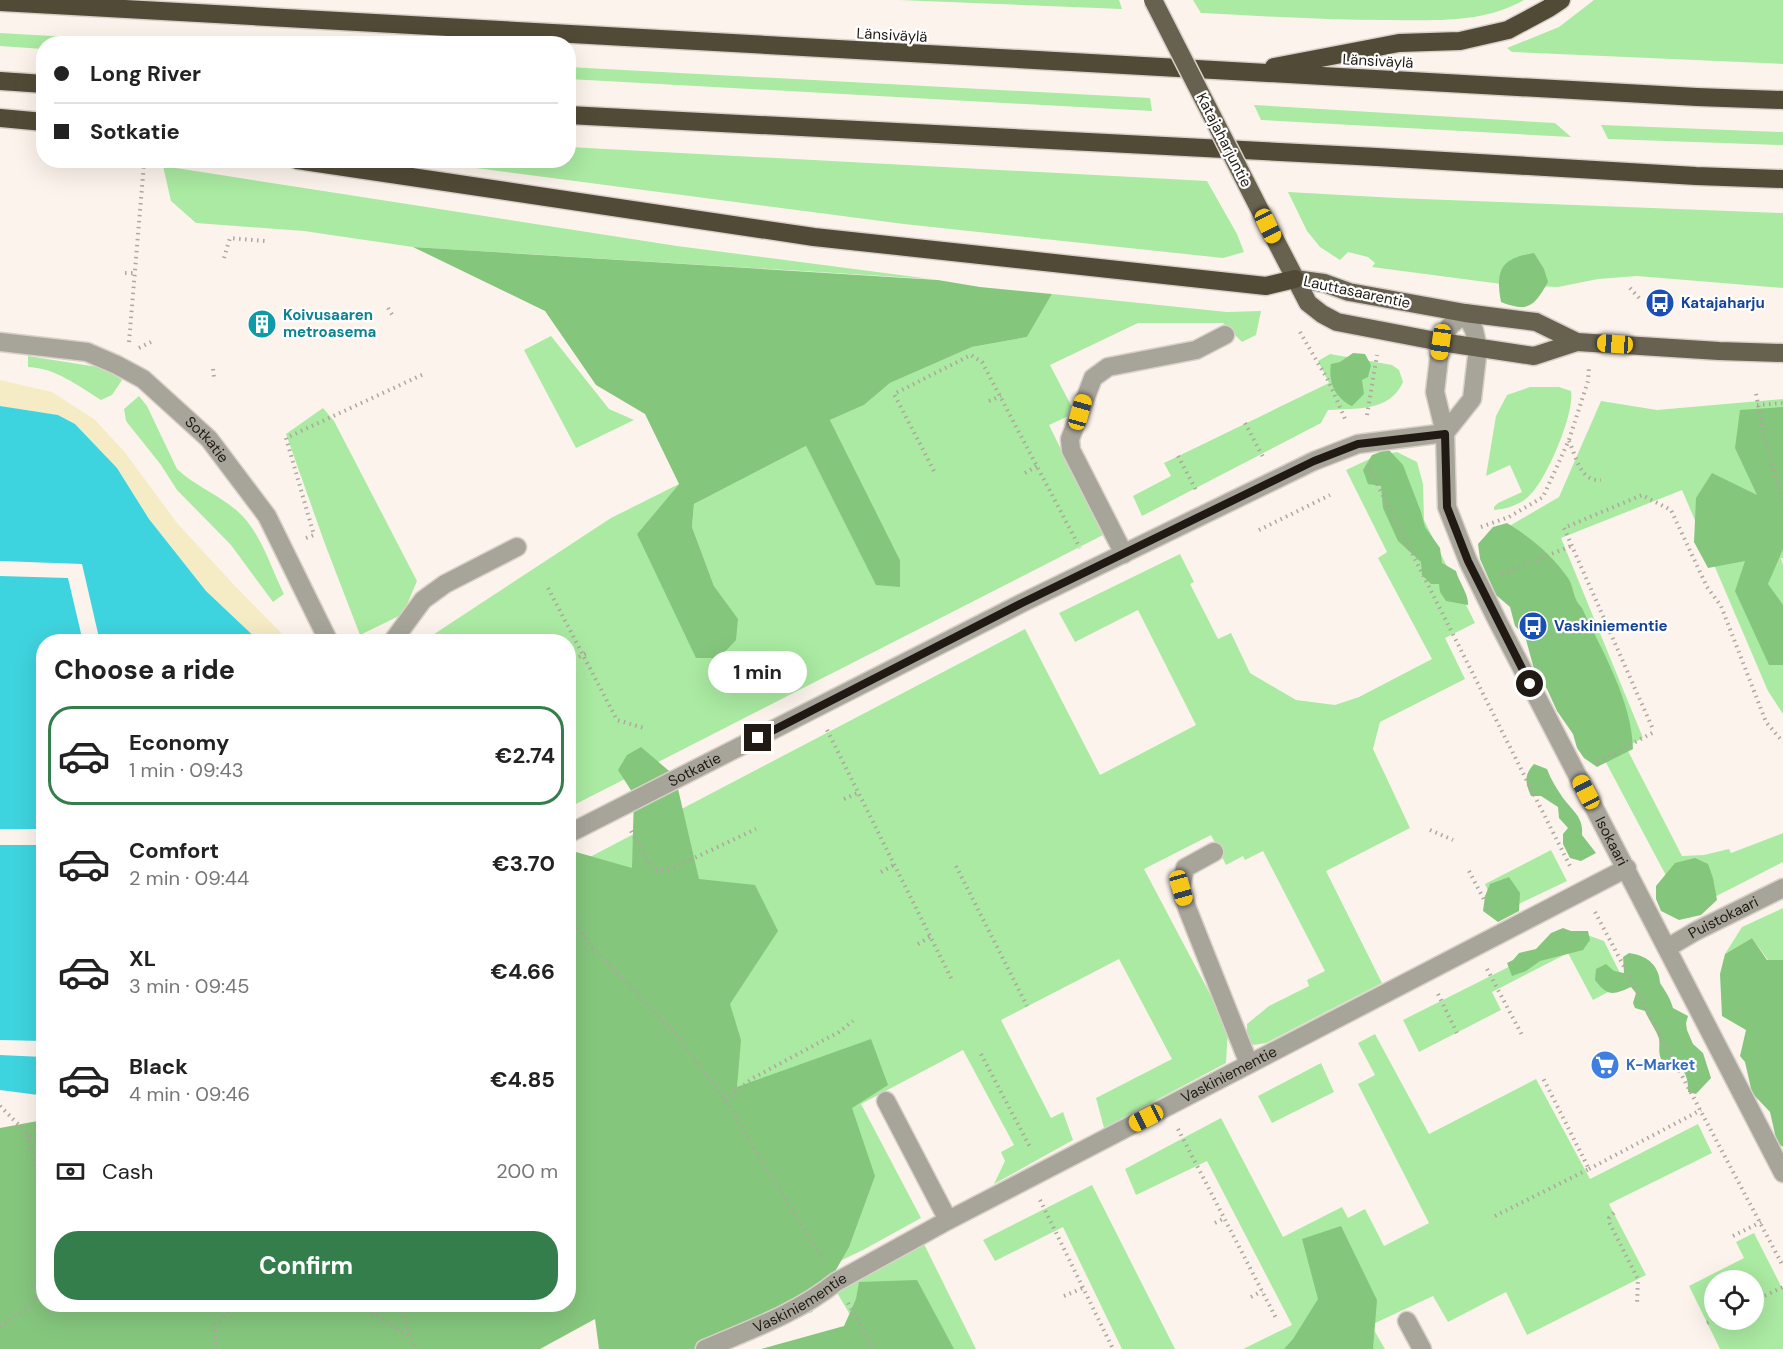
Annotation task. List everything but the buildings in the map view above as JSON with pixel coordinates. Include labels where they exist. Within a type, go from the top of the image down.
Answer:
[{"type":"highway","points":[[1246,72],[1399,43],[1460,41],[1508,30],[1561,0]]},
{"type":"highway","name":"Länsiväylä","points":[[0,2],[1783,100]]},
{"type":"highway","points":[[0,81],[36,83]]},
{"type":"highway","points":[[576,114],[1783,179]]},
{"type":"highway","points":[[0,118],[36,121]]},
{"type":"highway","points":[[351,168],[814,237],[1266,286],[1295,279]]},
{"type":"main road","name":"Katajaharjuntie","points":[[1153,0],[1295,279]]},
{"type":"main road","name":"Lauttasaarentie","points":[[1295,279],[1324,283],[1349,292],[1465,313],[1536,322],[1584,342],[1783,353]]},
{"type":"main road","name":"Lauttasaarentie","points":[[1295,279],[1308,303],[1337,322],[1441,342],[1534,356],[1584,342]]},
{"type":"street","points":[[1441,342],[1450,326],[1465,313],[1474,330],[1478,348],[1472,399],[1445,434]]},
{"type":"street","points":[[1124,554],[1071,450],[1070,439],[1093,378],[1108,367],[1196,350],[1225,335]]},
{"type":"street","name":"Sotkatie","points":[[0,342],[87,352],[117,365],[138,376],[209,439],[267,516],[325,634]]},
{"type":"street","name":"Isokaari","points":[[1441,342],[1435,392],[1445,434],[1447,507],[1458,537],[1576,773],[1783,1173]]},
{"type":"street","name":"Sotkatie","points":[[576,830],[815,708],[1314,461],[1358,444],[1445,434]]},
{"type":"street","points":[[398,634],[423,600],[445,584],[517,547]]},
{"type":"street","points":[[1214,852],[1185,868],[1181,888],[1187,909],[1249,1064]]},
{"type":"street","name":"Vaskiniementie","points":[[705,1349],[769,1322],[948,1220],[1627,868]]},
{"type":"street","name":"Puistokaari","points":[[1667,948],[1783,888]]},
{"type":"street","points":[[886,1101],[948,1220]]},
{"type":"street","points":[[1407,1321],[1422,1349]]},
{"type":"path","points":[[129,345],[144,168]]},
{"type":"path","points":[[224,258],[230,238],[265,241]]},
{"type":"path","points":[[125,273],[134,273]]},
{"type":"path","points":[[1630,288],[1639,298]]},
{"type":"path","points":[[387,308],[393,316]]},
{"type":"path","points":[[1295,326],[1329,382],[1346,421],[1368,415],[1378,348]]},
{"type":"path","points":[[136,350],[152,342]]},
{"type":"path","points":[[1458,537],[1509,517],[1543,497],[1569,440],[1588,381],[1584,342]]},
{"type":"path","points":[[934,471],[894,394],[971,355],[982,362],[1092,570]]},
{"type":"path","points":[[213,369],[214,377]]},
{"type":"path","points":[[299,540],[314,535],[286,438],[426,374]]},
{"type":"path","points":[[1756,394],[1783,502]]},
{"type":"path","points":[[989,401],[1001,396]]},
{"type":"path","points":[[1757,405],[1783,403]]},
{"type":"path","points":[[1245,423],[1275,480]]},
{"type":"path","points":[[1569,440],[1583,473],[1589,479],[1601,480]]},
{"type":"path","points":[[1358,444],[1576,877]]},
{"type":"path","points":[[1178,456],[1207,513]]},
{"type":"path","points":[[1025,473],[1037,466]]},
{"type":"path","points":[[1259,530],[1330,495]]},
{"type":"path","points":[[1576,773],[1653,730],[1564,528],[1642,495],[1671,510],[1707,587],[1721,606],[1766,722],[1783,742]]},
{"type":"path","points":[[1479,582],[1571,546]]},
{"type":"path","points":[[548,588],[574,634]]},
{"type":"path","points":[[576,638],[617,720],[644,728]]},
{"type":"path","points":[[576,658],[585,654]]},
{"type":"path","points":[[815,708],[952,980]]},
{"type":"path","points":[[844,799],[858,792]]},
{"type":"path","points":[[619,809],[654,871],[673,868],[756,829]]},
{"type":"path","points":[[1431,830],[1453,840]]},
{"type":"path","points":[[881,872],[894,865]]},
{"type":"path","points":[[956,866],[1027,1006]]},
{"type":"path","points":[[1468,871],[1481,894]]},
{"type":"path","points":[[1594,911],[1783,1266]]},
{"type":"path","points":[[576,925],[589,944],[675,1033],[725,1100],[799,1218],[874,1349]]},
{"type":"path","points":[[918,944],[930,937]]},
{"type":"path","points":[[1475,947],[1522,1035]]},
{"type":"path","points":[[1449,1017],[1457,1033]]},
{"type":"path","points":[[725,1100],[753,1078],[839,1032],[853,1021]]},
{"type":"path","points":[[981,1054],[1036,1175],[1083,1288],[1113,1349]]},
{"type":"path","points":[[1542,1076],[1589,1169]]},
{"type":"path","points":[[0,1106],[36,1142]]},
{"type":"path","points":[[1167,1107],[1277,1320]]},
{"type":"path","points":[[1495,1216],[1701,1110]]},
{"type":"path","points":[[27,1134],[36,1169]]},
{"type":"path","points":[[1614,1213],[1609,1218],[1610,1224],[1638,1279],[1637,1305]]},
{"type":"path","points":[[1215,1223],[1225,1218]]},
{"type":"path","points":[[1733,1236],[1761,1222]]},
{"type":"path","points":[[1764,1296],[1783,1287]]},
{"type":"path","points":[[1064,1296],[1083,1288]]},
{"type":"path","points":[[1251,1297],[1262,1291]]},
{"type":"path","points":[[0,1327],[36,1302]]},
{"type":"path","points":[[217,1349],[214,1326],[228,1312]]},
{"type":"path","points":[[373,1312],[411,1339]]},
{"type":"path","points":[[401,1312],[417,1349]]},
{"type":"green space","points":[[899,0],[1119,0],[1122,9]]},
{"type":"green space","points":[[1193,0],[1524,0],[1508,8],[1474,17],[1362,20],[1201,13]]},
{"type":"green space","points":[[1594,0],[1783,0],[1783,64],[1512,52],[1507,48],[1559,27]]},
{"type":"green space","points":[[0,33],[52,36],[36,36],[36,49],[0,46]]},
{"type":"green space","points":[[576,67],[1150,98],[1152,111],[576,79]]},
{"type":"green space","points":[[1254,105],[1555,123],[1571,137],[1261,120]]},
{"type":"green space","points":[[1601,125],[1783,132],[1783,145],[1608,139]]},
{"type":"green space","points":[[576,147],[1207,181],[1237,234],[1244,252],[1223,258],[904,224],[476,168],[576,168]]},
{"type":"green space","points":[[163,168],[176,168],[677,246],[931,279],[413,247],[304,231],[196,223],[171,201]]},
{"type":"green space","points":[[1288,192],[1783,213],[1783,288],[1637,276],[1598,279],[1558,287],[1509,285],[1372,267],[1375,263],[1368,257],[1348,252],[1340,260],[1320,247],[1307,231]]},
{"type":"green space","points":[[413,247],[938,280],[980,287],[1052,294],[1027,337],[972,347],[890,383],[864,405],[830,420],[900,560],[900,587],[876,585],[806,446],[694,504],[692,527],[714,586],[738,619],[736,640],[719,658],[696,658],[637,534],[679,484],[645,414],[596,385],[545,311]]},
{"type":"green space","points":[[1534,253],[1544,269],[1548,282],[1539,297],[1524,307],[1501,302],[1499,282],[1503,267],[1514,258]]},
{"type":"green space","points":[[1052,294],[1227,312],[1261,311],[1256,335],[1242,342],[1223,323],[1138,323],[1050,365],[1075,413],[1049,425],[1103,535],[576,804],[576,634],[434,634],[611,518],[679,484],[637,534],[738,620],[714,586],[692,527],[694,504],[806,446],[876,584],[900,560],[830,420],[864,405],[890,383],[972,347],[1027,337]]},
{"type":"green space","points":[[551,336],[609,409],[634,420],[576,448],[524,350]]},
{"type":"green space","points":[[1353,353],[1365,354],[1371,365],[1368,377],[1362,380],[1364,394],[1352,406],[1337,394],[1330,371],[1331,364],[1340,362]]},
{"type":"green space","points":[[1330,354],[1392,365],[1399,370],[1403,382],[1390,399],[1381,404],[1328,410],[1321,423],[1142,516],[1133,496],[1171,476],[1164,463],[1329,383],[1318,361]]},
{"type":"green space","points":[[28,356],[104,368],[122,380],[112,395],[101,400],[57,374],[28,367]]},
{"type":"green space","points":[[1530,387],[1559,387],[1571,391],[1564,430],[1551,463],[1528,497],[1508,508],[1494,510],[1498,503],[1522,492],[1510,465],[1486,476],[1496,416],[1507,395]]},
{"type":"green space","points":[[139,396],[147,406],[177,469],[235,509],[244,517],[258,537],[284,594],[273,602],[231,545],[177,490],[161,465],[126,421],[124,409]]},
{"type":"green space","points":[[1783,399],[1783,558],[1781,558],[1783,565],[1783,714],[1768,691],[1682,490],[1561,538],[1643,738],[1626,747],[1682,856],[1704,855],[1729,849],[1731,853],[1783,833],[1783,862],[1695,907],[1679,900],[1500,563],[1494,535],[1559,497],[1601,401],[1657,410]]},
{"type":"green space","points":[[1783,407],[1783,549],[1768,584],[1783,605],[1783,665],[1769,665],[1735,591],[1745,561],[1708,568],[1694,542],[1696,498],[1712,473],[1757,495],[1735,448],[1740,410]]},
{"type":"green space","points":[[323,408],[334,421],[417,581],[403,614],[360,634],[286,434]]},
{"type":"green space","points":[[1388,449],[1403,465],[1425,527],[1440,548],[1442,563],[1456,571],[1468,605],[1446,601],[1440,592],[1439,584],[1431,584],[1422,575],[1421,562],[1398,541],[1383,508],[1381,486],[1368,484],[1363,470],[1372,455]]},
{"type":"green space","points":[[1397,452],[1417,462],[1423,484],[1424,520],[1475,623],[1445,638],[1465,679],[1380,722],[1373,749],[1410,828],[1326,871],[1382,983],[1266,1043],[1254,1045],[1247,1041],[1247,1024],[1269,1006],[1309,986],[1307,980],[1325,971],[1263,851],[1245,860],[1243,856],[1226,865],[1211,835],[1144,869],[1228,1028],[1226,1063],[1104,1128],[1096,1098],[1172,1059],[1119,959],[1001,1020],[1051,1118],[1063,1112],[1073,1140],[994,1184],[1005,1161],[1001,1152],[1014,1145],[963,1050],[861,1104],[921,1218],[823,1269],[588,858],[1025,629],[1100,775],[1196,725],[1138,610],[1075,642],[1059,613],[1180,554],[1194,582],[1190,584],[1218,639],[1231,633],[1250,673],[1296,700],[1335,705],[1359,697],[1432,659],[1378,558],[1387,552],[1346,470],[1376,456]]},
{"type":"green space","points":[[1507,523],[1540,547],[1568,578],[1622,695],[1633,749],[1597,767],[1584,758],[1577,748],[1573,734],[1557,711],[1534,669],[1525,636],[1515,626],[1510,607],[1496,595],[1480,559],[1478,544],[1493,527]]},
{"type":"green space","points":[[641,747],[675,776],[699,879],[755,885],[778,931],[730,1004],[741,1040],[737,1087],[871,1039],[888,1085],[852,1108],[875,1176],[849,1247],[812,1312],[698,1349],[599,1349],[595,1319],[540,1349],[0,1349],[0,1128],[36,1121],[36,1312],[576,1312],[576,852],[632,868],[634,795],[618,770],[627,755]]},
{"type":"green space","points":[[1534,764],[1547,769],[1563,798],[1580,819],[1582,835],[1596,853],[1581,861],[1570,858],[1563,844],[1563,834],[1568,828],[1559,818],[1558,807],[1541,796],[1531,796],[1529,791],[1527,775]]},
{"type":"green space","points":[[1551,850],[1567,881],[1498,914],[1485,884]]},
{"type":"green space","points":[[1695,858],[1708,864],[1717,900],[1701,915],[1679,920],[1661,911],[1656,899],[1656,886],[1675,863]]},
{"type":"green space","points":[[1509,877],[1520,893],[1519,911],[1498,922],[1483,911],[1485,896],[1490,884]]},
{"type":"green space","points":[[1783,908],[1783,960],[1768,960],[1752,938],[1725,954],[1742,927]]},
{"type":"green space","points":[[1563,928],[1571,931],[1588,931],[1590,940],[1583,950],[1540,961],[1526,971],[1512,976],[1507,963],[1519,953],[1536,949],[1551,933]]},
{"type":"green space","points":[[1587,935],[1604,941],[1625,983],[1593,1000],[1568,953],[1492,992],[1501,1010],[1419,1052],[1403,1020],[1570,936]]},
{"type":"green space","points":[[1752,938],[1767,960],[1783,960],[1783,1147],[1777,1143],[1770,1112],[1752,1093],[1745,1062],[1740,1056],[1746,1030],[1722,1016],[1720,974],[1725,954]]},
{"type":"green space","points":[[1629,953],[1644,957],[1655,966],[1660,983],[1673,1008],[1688,1016],[1687,1030],[1693,1044],[1703,1053],[1711,1078],[1696,1094],[1688,1092],[1687,1079],[1679,1066],[1661,1059],[1658,1036],[1645,1011],[1635,1008],[1633,1003],[1636,993],[1631,987],[1611,993],[1595,980],[1596,969],[1606,964],[1614,971],[1624,973],[1623,957]]},
{"type":"green space","points":[[1375,1034],[1429,1134],[1536,1079],[1590,1179],[1698,1124],[1712,1153],[1609,1204],[1646,1275],[1527,1335],[1506,1292],[1448,1322],[1433,1296],[1371,1325],[1385,1349],[1243,1349],[1292,1325],[1207,1161],[1136,1195],[1125,1169],[1221,1118],[1283,1237],[1342,1207],[1348,1218],[1365,1209],[1384,1246],[1429,1223],[1358,1084],[1375,1075],[1358,1043]]},
{"type":"green space","points":[[1321,1063],[1334,1092],[1272,1123],[1258,1096]]},
{"type":"green space","points":[[1092,1185],[1175,1349],[1122,1349],[1063,1227],[995,1261],[983,1240]]},
{"type":"green space","points":[[1341,1226],[1377,1300],[1373,1349],[1284,1349],[1293,1339],[1318,1299],[1302,1239]]},
{"type":"green space","points":[[1754,1233],[1783,1290],[1783,1349],[1720,1349],[1711,1330],[1764,1330],[1764,1270],[1720,1270],[1744,1258],[1736,1242]]},
{"type":"green space","points":[[920,1236],[976,1349],[870,1349],[832,1284]]},
{"type":"green space","points":[[1704,1278],[1704,1316],[1689,1286]]},
{"type":"green space","points":[[917,1280],[954,1349],[761,1349],[844,1326],[856,1299],[859,1282]]},
{"type":"sand","points":[[0,380],[52,392],[94,419],[124,451],[177,523],[282,634],[252,634],[206,591],[149,519],[117,468],[75,424],[58,415],[0,406]]},
{"type":"water","points":[[0,406],[58,415],[75,424],[117,468],[149,519],[206,591],[252,634],[36,634],[36,1095],[0,1090]]},
{"type":"pier","points":[[0,561],[82,564],[98,634],[81,634],[68,578],[0,576]]},
{"type":"pier","points":[[0,829],[36,829],[36,845],[0,845]]},
{"type":"pier","points":[[0,1040],[36,1041],[36,1057],[0,1055]]},
{"type":"place","name":"Katajaharju","points":[[1660,303]]},
{"type":"place","name":"Koivusaaren metroasema","points":[[262,324]]},
{"type":"place","name":"Vaskiniementie","points":[[1533,626]]},
{"type":"place","name":"K-Market","points":[[1605,1065]]},
{"type":"route","points":[[758,738],[1024,602],[1314,461],[1358,444],[1445,434],[1447,507],[1468,561],[1530,684]]}]
